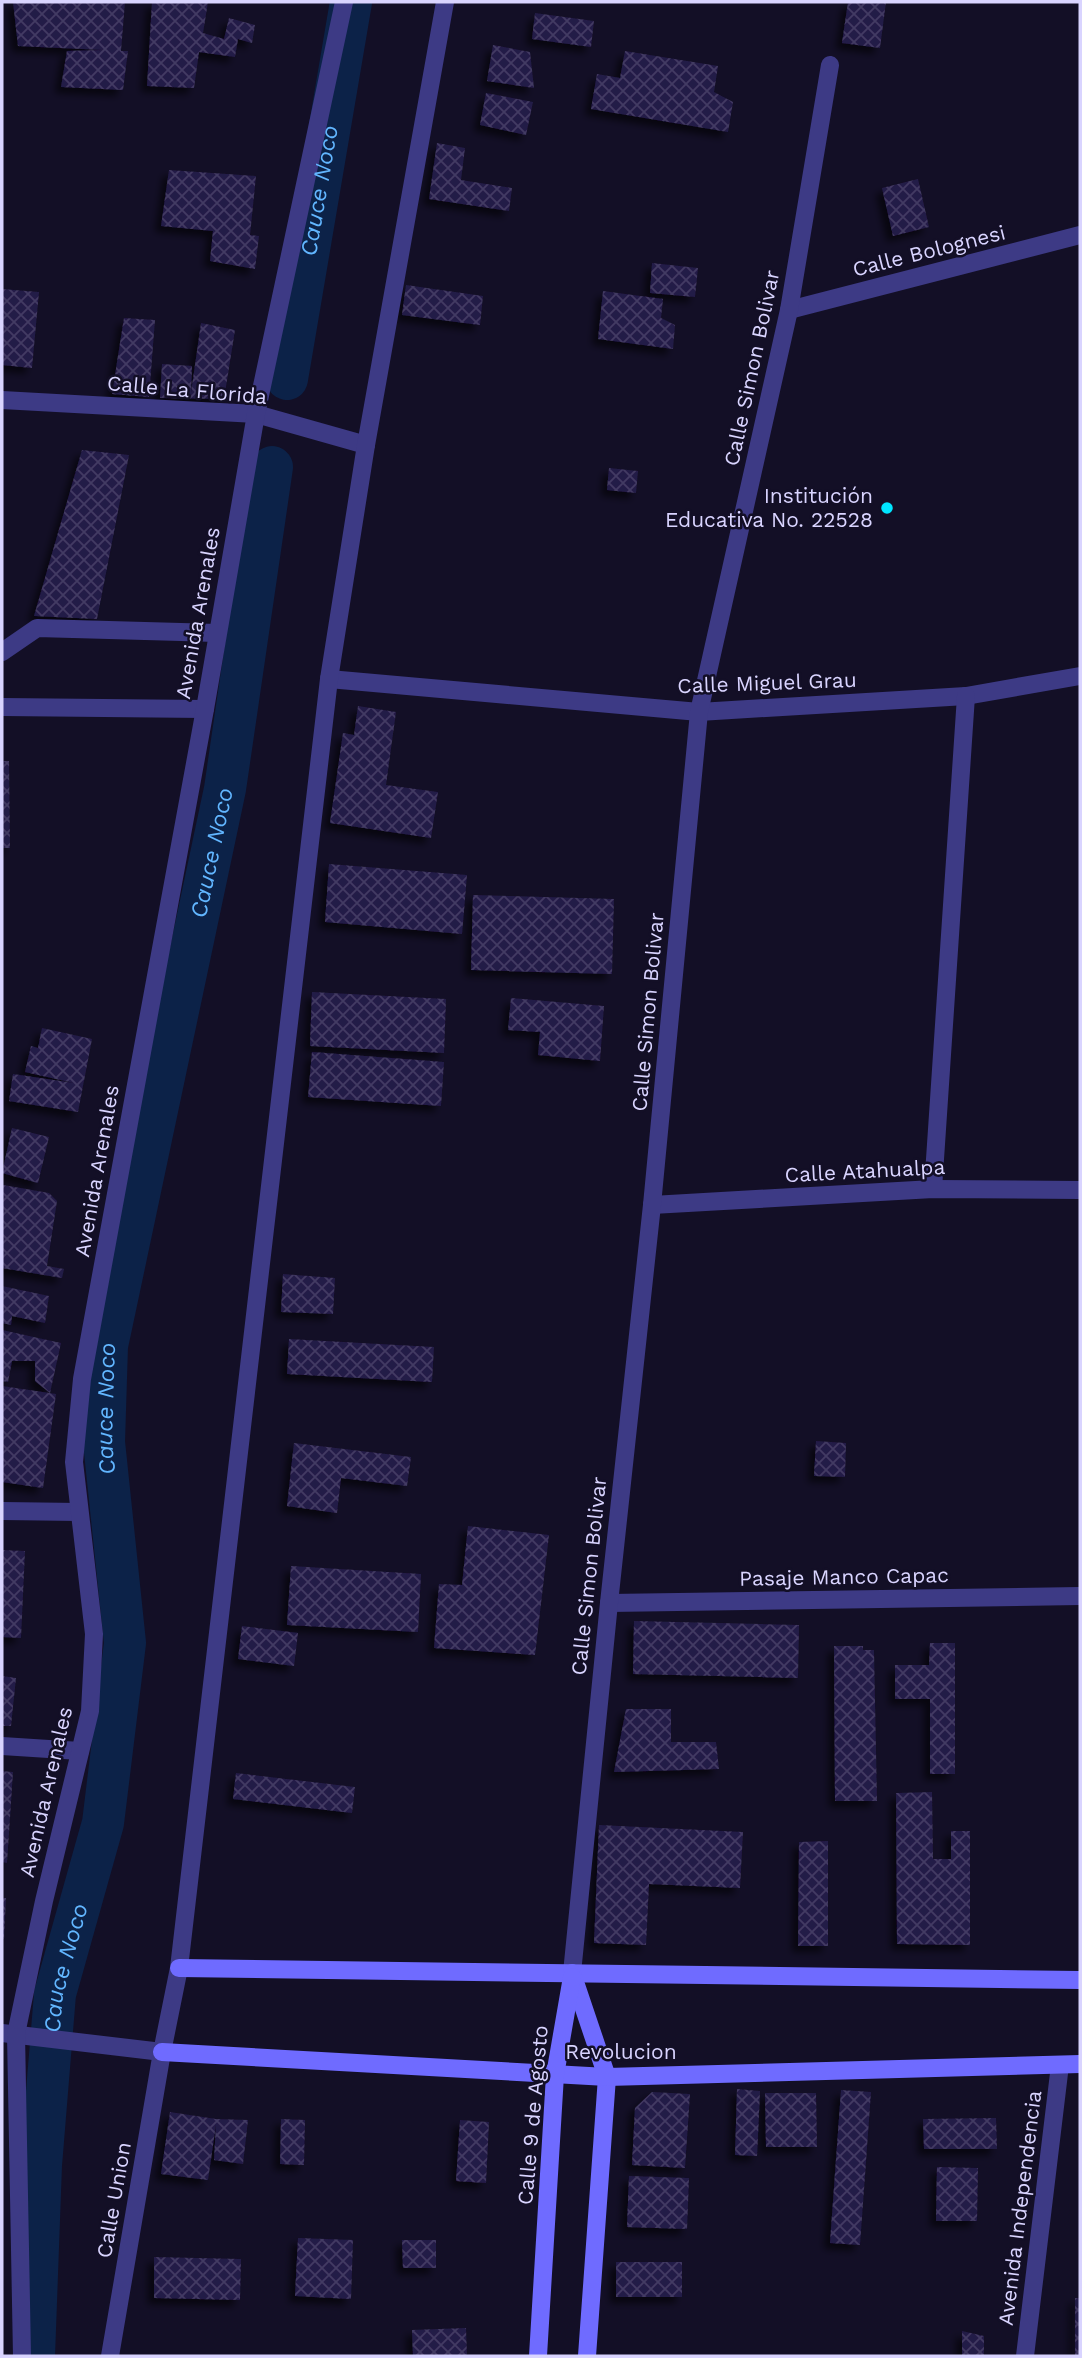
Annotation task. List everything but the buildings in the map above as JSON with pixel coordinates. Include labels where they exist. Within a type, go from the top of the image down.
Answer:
[{"type":"street","name":"Avenida Arenales","points":[[22,2356],[14,2034],[90,1711],[93,1634],[74,1462],[82,1379],[205,709],[256,414],[344,2]]},
{"type":"street","points":[[14,2034],[162,2052],[179,1968],[329,679],[366,445],[445,2]]},
{"type":"street","name":"Calle Simon Bolivar","points":[[572,1973],[652,1205],[699,712],[789,310],[830,65]]},
{"type":"street","name":"Calle Bolognesi","points":[[789,310],[1080,235]]},
{"type":"street","name":"Calle La Florida","points":[[2,400],[256,414],[366,445]]},
{"type":"street","points":[[2,652],[37,628],[217,633]]},
{"type":"street","name":"Calle Miguel Grau","points":[[329,679],[699,712],[967,696],[1080,676]]},
{"type":"street","points":[[933,1189],[967,696]]},
{"type":"street","points":[[2,707],[205,709]]},
{"type":"street","name":"Calle Atahualpa","points":[[652,1205],[933,1189],[1080,1190]]},
{"type":"street","points":[[2,1511],[79,1512]]},
{"type":"street","name":"Pasaje Manco Capac","points":[[609,1603],[1080,1596]]},
{"type":"street","points":[[2,1746],[80,1751]]},
{"type":"street","points":[[179,1968],[1080,1980]]},
{"type":"street","points":[[572,1973],[607,2077],[587,2356]]},
{"type":"street","name":"Calle 9 de Agosto","points":[[537,2356],[555,2074],[572,1973]]},
{"type":"street","name":"Revolucion","points":[[162,2052],[607,2077],[1080,2064]]},
{"type":"street","name":"Calle Union","points":[[110,2356],[162,2052]]},
{"type":"street","name":"Avenida Independencia","points":[[1026,2356],[1060,2065]]},
{"type":"waterway","name":"Cauce Noco","points":[[287,379],[351,2]]},
{"type":"waterway","name":"Cauce Noco","points":[[34,2356],[41,2165],[55,1994],[103,1823],[125,1643],[104,1442],[107,1346],[225,789],[272,467]]},
{"type":"place","name":"Institución Educativa No. 22528","points":[[887,508]]}]
